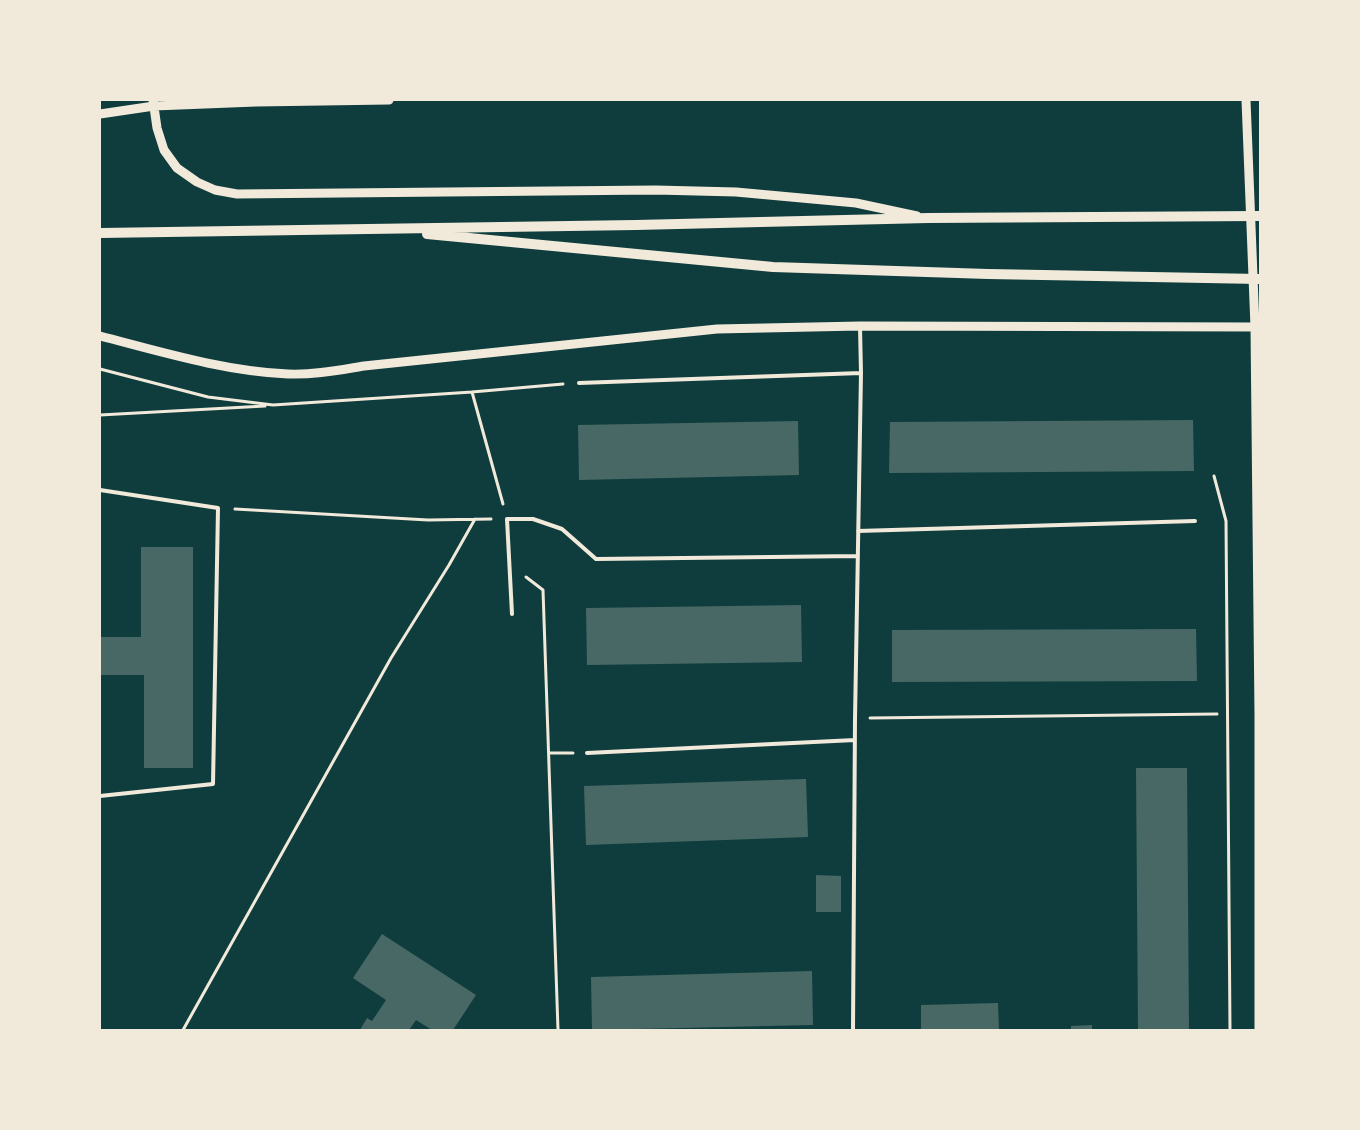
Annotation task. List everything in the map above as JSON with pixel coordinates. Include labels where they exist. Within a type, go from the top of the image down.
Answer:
[{"type":"main road","points":[[100,234],[636,226],[928,218],[1260,216]]},
{"type":"main road","points":[[376,229],[773,267],[988,274],[1260,279]]},
{"type":"street","points":[[100,114],[154,103],[389,100]]},
{"type":"street","points":[[1246,100],[1258,327],[1259,1030]]},
{"type":"street","points":[[154,103],[157,128],[164,150],[177,168],[197,182],[215,190],[237,194],[656,190],[736,192],[856,203],[928,218]]},
{"type":"street","points":[[100,336],[174,355],[236,368],[288,374],[326,373],[364,366],[717,329],[860,326],[1258,327]]},
{"type":"lane","points":[[853,1030],[860,326]]},
{"type":"lane","points":[[579,383],[861,373]]},
{"type":"lane","points":[[100,490],[218,508],[212,784],[100,796]]},
{"type":"lane","points":[[512,614],[507,519],[533,519],[562,529],[596,559],[858,556]]},
{"type":"lane","points":[[858,531],[1196,521]]},
{"type":"lane","points":[[587,753],[855,740]]},
{"type":"path","points":[[100,369],[208,397],[273,406]]},
{"type":"path","points":[[100,415],[273,406],[579,383]]},
{"type":"path","points":[[218,508],[428,520],[507,519],[472,392]]},
{"type":"path","points":[[1214,476],[1226,521],[1230,1030]]},
{"type":"path","points":[[183,1030],[391,658],[449,565],[475,519]]},
{"type":"path","points":[[509,566],[543,590],[558,1030]]},
{"type":"path","points":[[855,719],[1217,714]]},
{"type":"path","points":[[549,753],[587,753]]},
{"type":"building","points":[[1193,420],[1194,471],[889,473],[890,422]]},
{"type":"building","points":[[798,421],[799,475],[579,480],[578,425]]},
{"type":"building","points":[[141,547],[193,547],[193,768],[144,768],[144,675],[100,675],[100,637],[141,637]]},
{"type":"building","points":[[801,605],[802,662],[587,665],[586,608]]},
{"type":"building","points":[[1196,629],[1197,681],[892,682],[892,630]]},
{"type":"building","points":[[1136,768],[1187,768],[1189,1030],[1138,1030]]},
{"type":"building","points":[[806,779],[808,837],[586,845],[584,786]]},
{"type":"building","points":[[816,875],[841,876],[841,912],[816,912]]},
{"type":"building","points":[[382,934],[476,995],[453,1030],[432,1030],[416,1020],[409,1030],[360,1030],[367,1018],[372,1021],[386,1000],[353,978]]},
{"type":"building","points":[[812,971],[813,1025],[592,1030],[591,977]]},
{"type":"building","points":[[998,1003],[999,1030],[921,1030],[921,1005]]},
{"type":"building","points":[[1092,1025],[1092,1030],[1071,1030],[1071,1026]]}]
